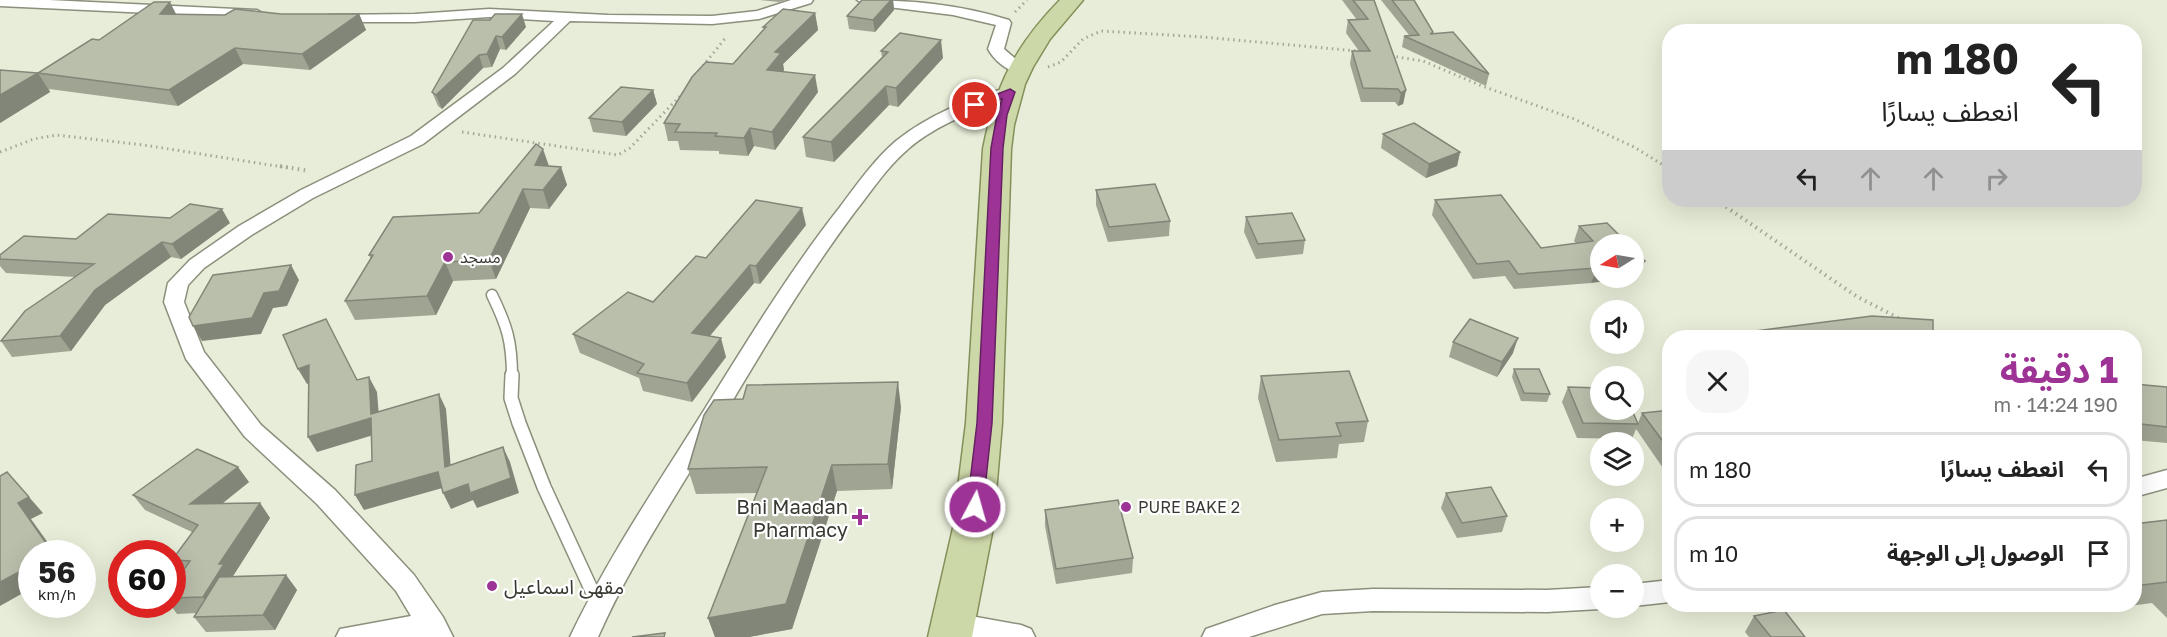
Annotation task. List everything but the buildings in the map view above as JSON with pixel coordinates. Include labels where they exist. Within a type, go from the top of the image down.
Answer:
[{"type":"main road","points":[[952,631],[973,528],[984,423],[997,148],[1002,115],[1014,80],[1046,27],[1072,0]]},
{"type":"street","points":[[315,18],[415,18],[489,13],[702,20],[759,15],[806,0]]},
{"type":"street","points":[[584,637],[598,605],[636,535],[708,422],[766,324],[821,242],[870,180],[899,148],[920,131],[1014,80],[996,49],[1004,24],[987,17],[965,13],[864,0]]},
{"type":"street","points":[[0,2],[267,15]]},
{"type":"street","points":[[350,637],[436,631],[405,583],[326,497],[253,431],[194,354],[174,302],[178,284],[197,264],[246,230],[338,178],[417,141],[508,71],[567,16]]},
{"type":"street","points":[[2142,486],[2167,479]]},
{"type":"street","points":[[1644,594],[1662,592]]},
{"type":"street","points":[[1216,637],[1275,616],[1322,603],[1373,600],[1547,602],[1590,599]]},
{"type":"street","points":[[952,631],[1021,637]]},
{"type":"lane","points":[[492,295],[508,329],[512,357],[511,398],[519,423],[544,487],[598,605]]},
{"type":"path","points":[[698,73],[728,35],[759,15]]},
{"type":"path","points":[[1014,80],[1054,66],[1061,62],[1083,39],[1101,31],[1203,36],[1359,52]]},
{"type":"path","points":[[1380,54],[1423,61],[1482,86],[1574,119],[1634,147],[1662,164]]},
{"type":"path","points":[[435,128],[618,155],[630,148],[684,92]]},
{"type":"path","points":[[0,152],[34,139],[56,135],[279,165],[338,178]]},
{"type":"path","points":[[1726,207],[1856,296],[1906,322]]},
{"type":"place","name":"مسجد","points":[[448,257]]},
{"type":"place","name":"PURE BAKE 2","points":[[1126,507]]},
{"type":"place","name":"Bni Maadan Pharmacy","points":[[860,517]]},
{"type":"place","name":"مقهى اسماعيل","points":[[492,586]]},
{"type":"route","points":[[975,105],[1010,92],[1002,115],[997,148],[984,423],[975,507]]}]
